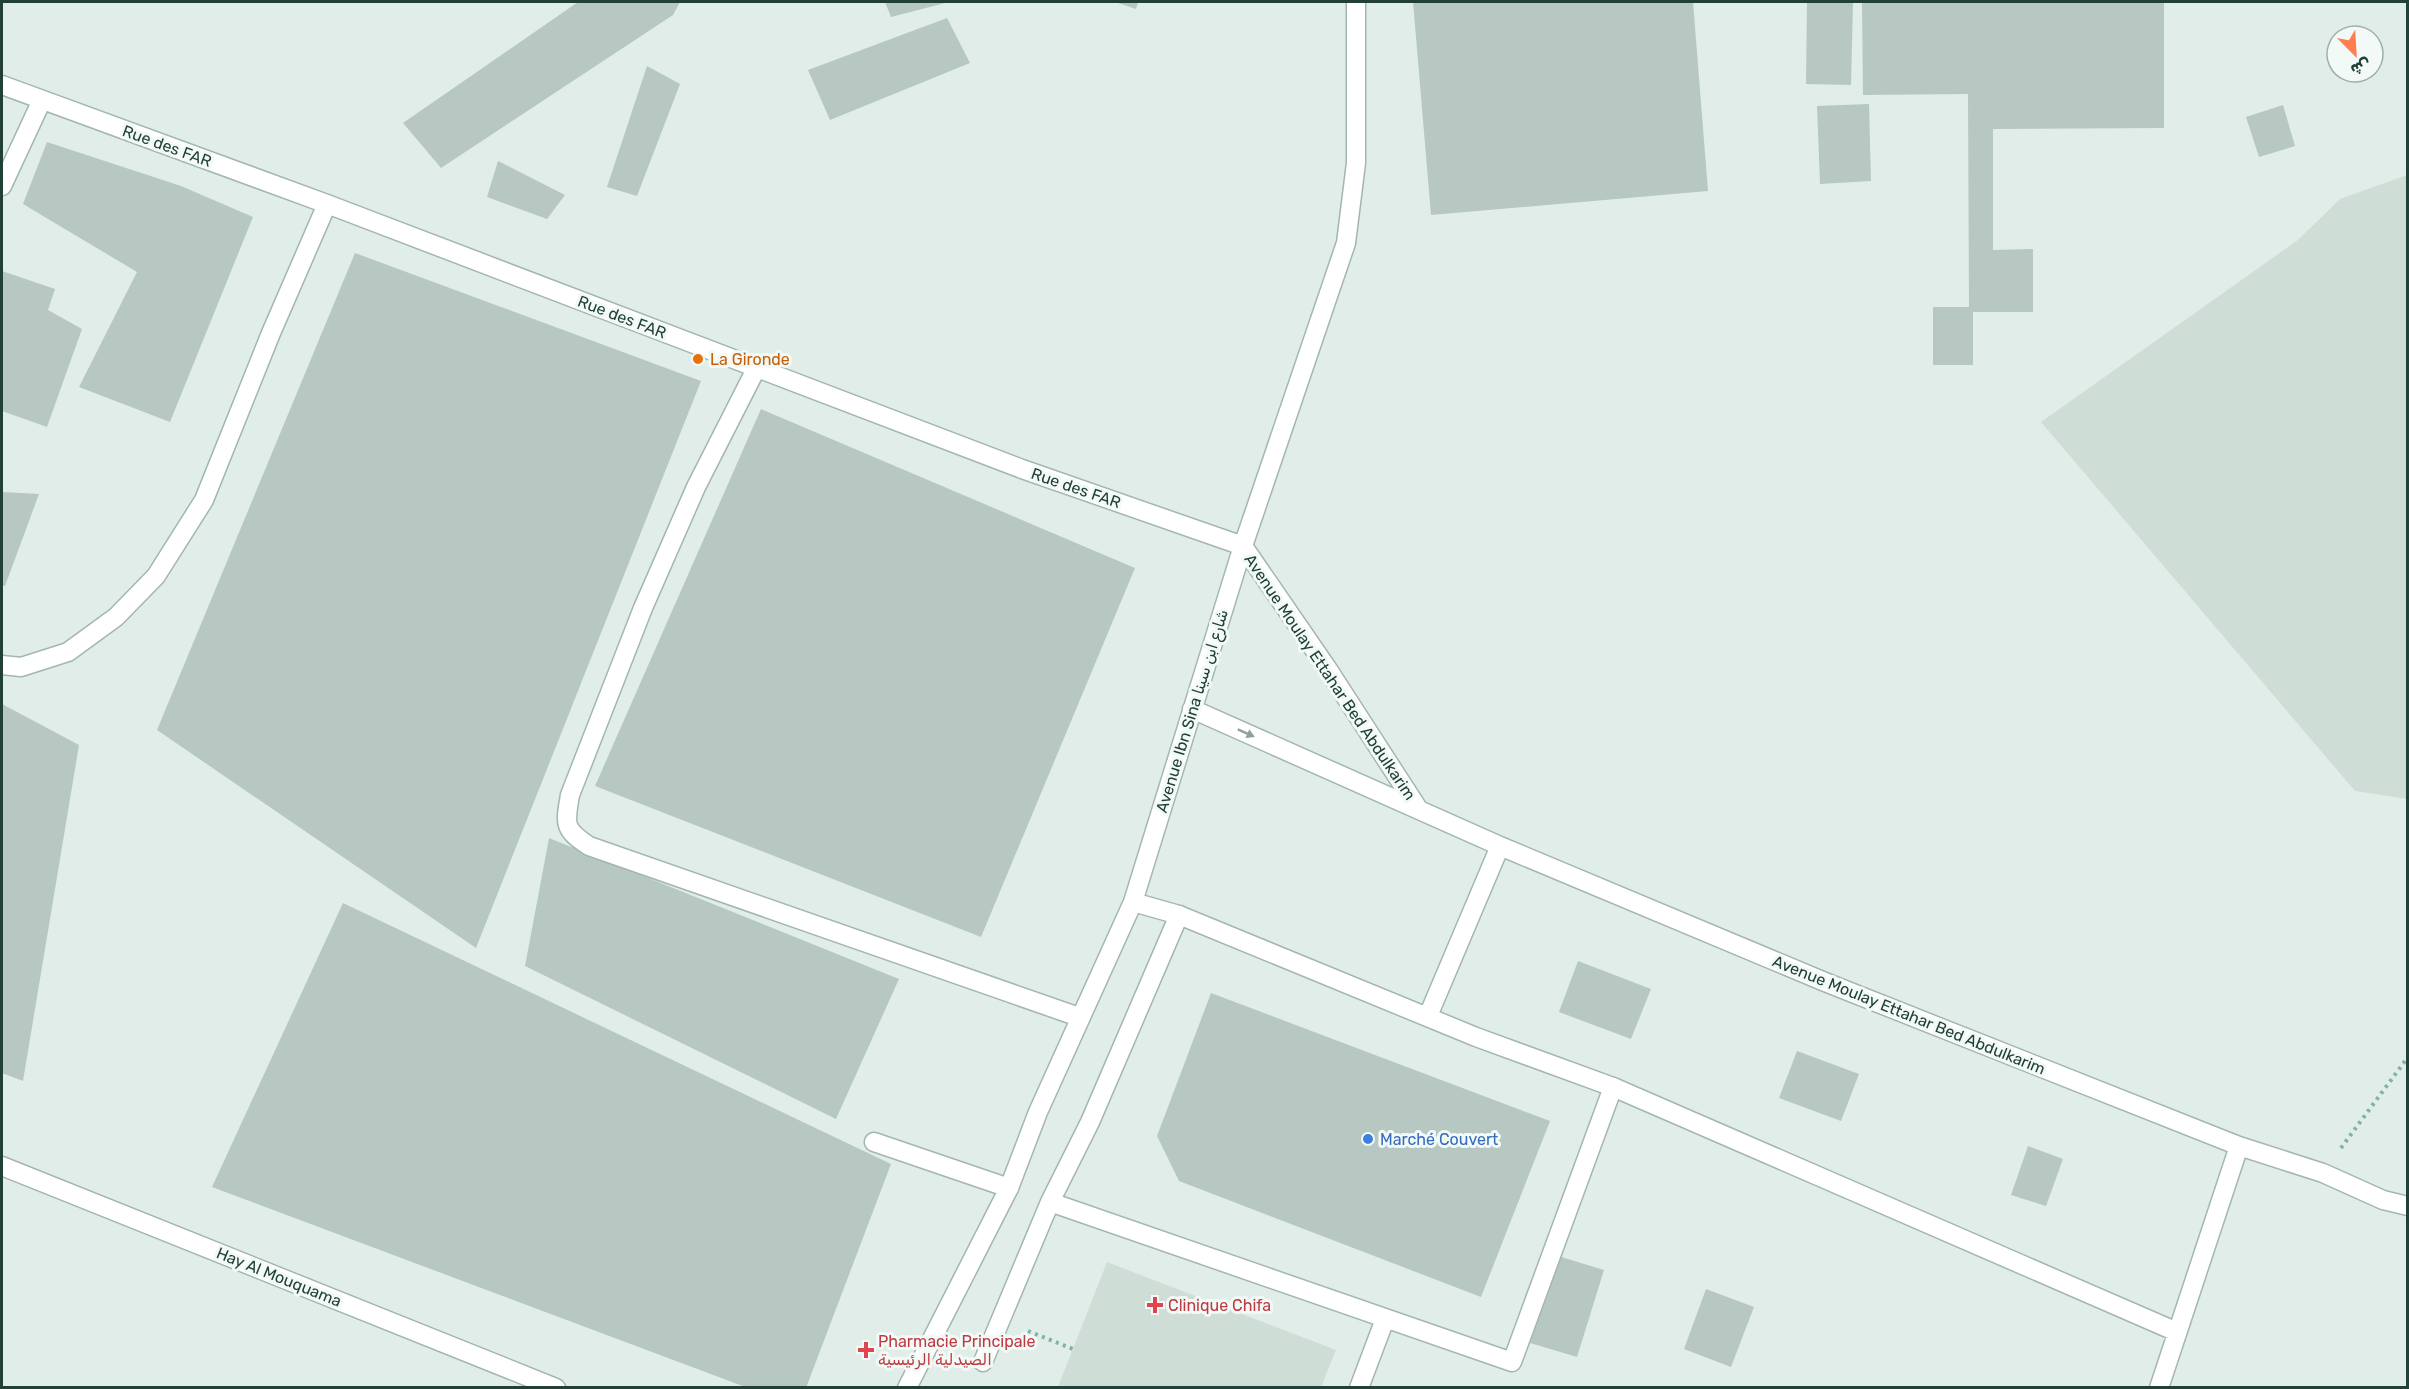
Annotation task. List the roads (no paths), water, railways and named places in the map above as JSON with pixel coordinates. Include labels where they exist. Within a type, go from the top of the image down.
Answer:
[{"type":"street","name":"Avenue Ibn Sina شارع ابن سينا","points":[[907,1388],[1009,1188],[1038,1112],[1079,1017],[1133,902],[1243,546],[1346,243],[1356,163],[1356,2]]},
{"type":"street","name":"Rue des FAR","points":[[2,85],[327,204],[1022,470],[1243,546]]},
{"type":"street","points":[[2,186],[42,100]]},
{"type":"street","points":[[2,665],[21,667],[68,652],[116,617],[156,576],[204,500],[327,204]]},
{"type":"street","points":[[756,369],[696,487],[626,652],[570,795],[566,819],[572,835],[589,846],[1079,1017]]},
{"type":"street","name":"Avenue Moulay Ettahar Bed Abdulkarim","points":[[1243,546],[1328,668],[1417,807]]},
{"type":"street","name":"Avenue Moulay Ettahar Bed Abdulkarim","points":[[1192,709],[1417,807],[1500,846],[1825,982],[2239,1146],[2323,1173],[2383,1200],[2408,1206]]},
{"type":"street","points":[[1428,1016],[1500,846]]},
{"type":"street","points":[[1133,902],[1179,915],[1476,1036],[1613,1087],[2177,1332]]},
{"type":"street","points":[[983,1362],[1050,1202],[1090,1122],[1179,915]]},
{"type":"street","points":[[1050,1202],[1512,1362],[1613,1087]]},
{"type":"street","points":[[874,1142],[1009,1188]]},
{"type":"street","points":[[2159,1388],[2239,1146]]},
{"type":"street","name":"Hay Al Mouquama","points":[[2,1166],[556,1388]]},
{"type":"street","points":[[1359,1388],[1385,1319]]},
{"type":"place","name":"La Gironde","points":[[698,359]]},
{"type":"place","name":"Marché Couvert","points":[[1368,1139]]},
{"type":"place","name":"Clinique Chifa","points":[[1155,1305]]},
{"type":"place","name":"Pharmacie Principale الصيدلية الرئيسية","points":[[866,1350]]}]
